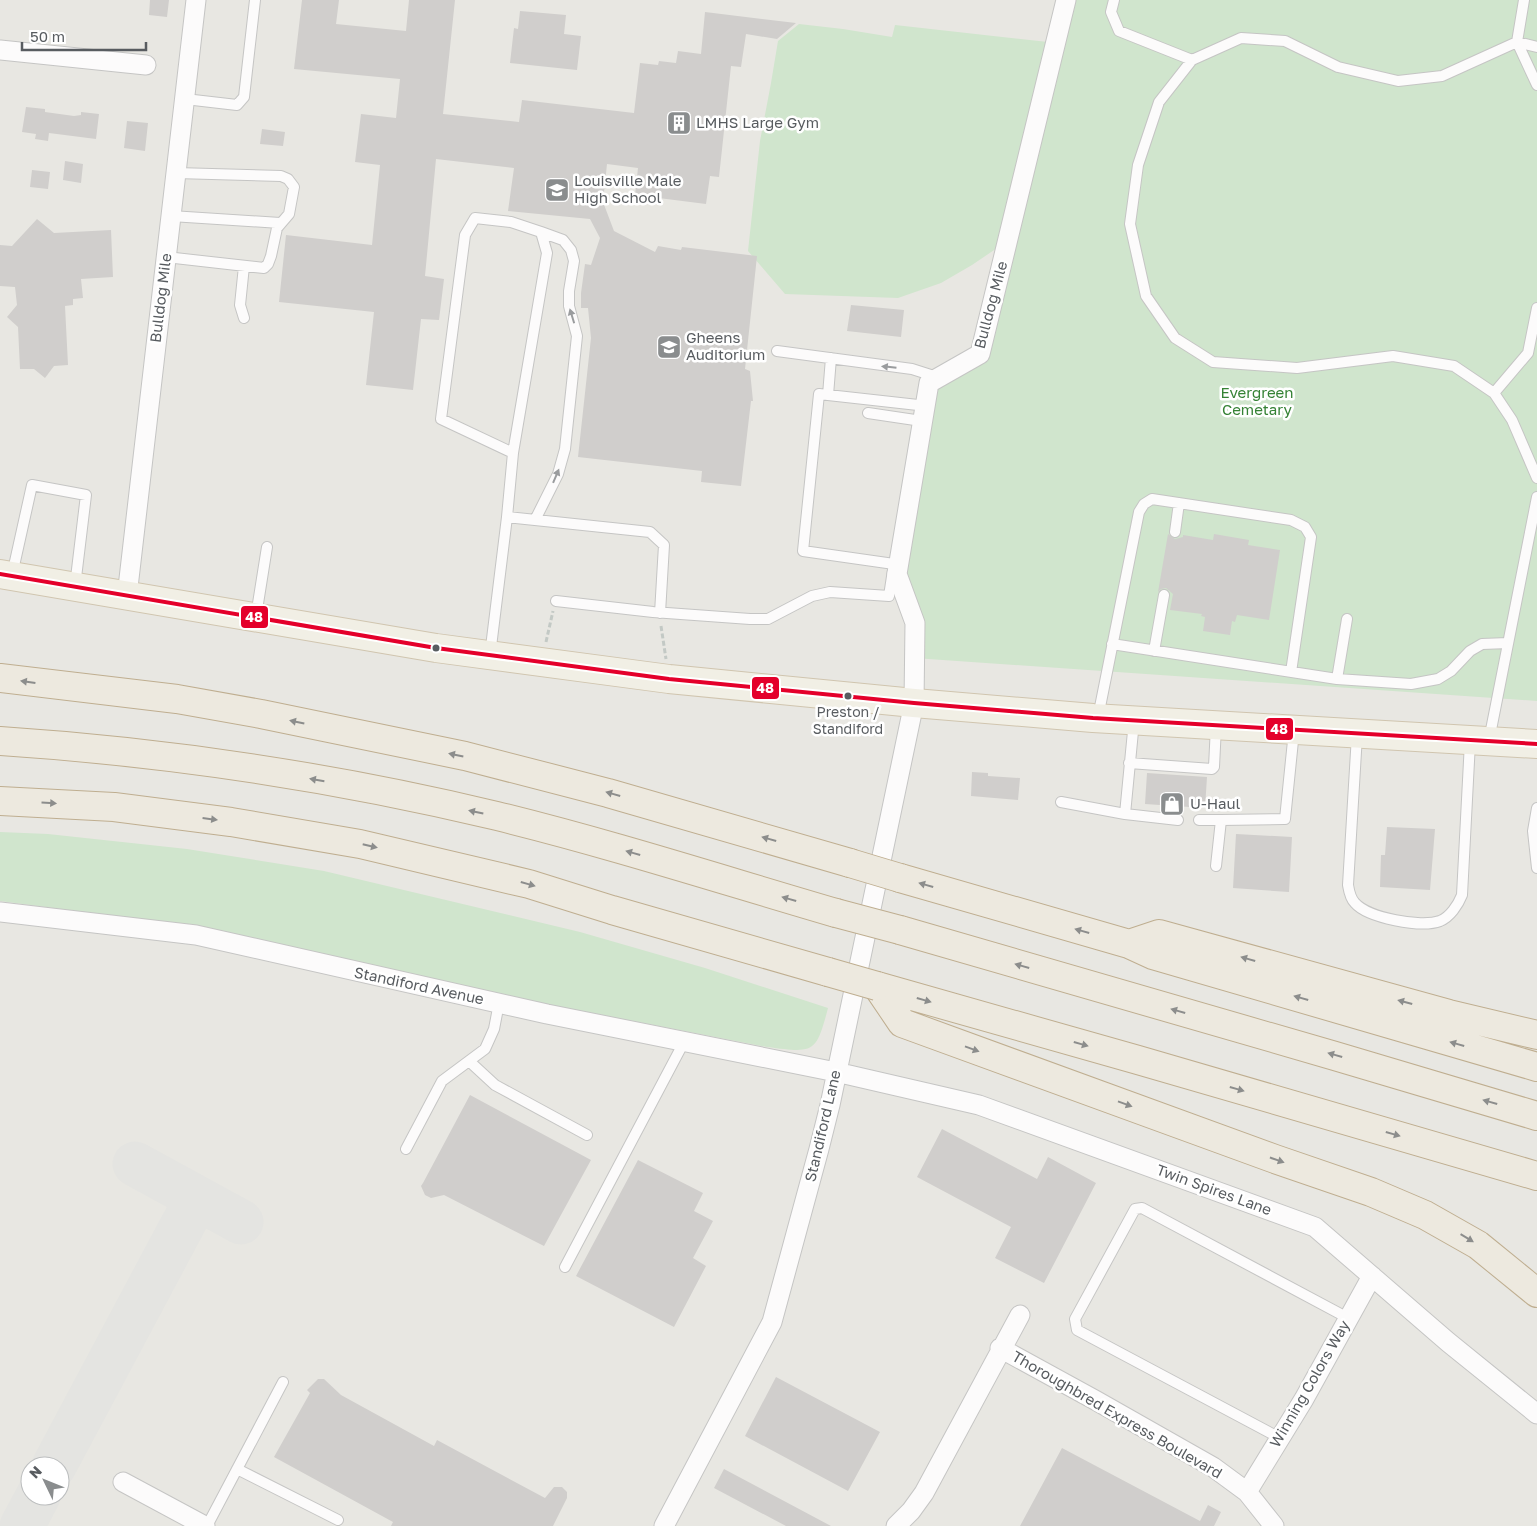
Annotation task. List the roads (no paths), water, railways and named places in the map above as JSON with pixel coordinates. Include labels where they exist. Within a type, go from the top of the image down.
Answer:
[{"type":"highway","points":[[0,678],[177,699],[261,714],[455,754],[608,793],[850,863],[1129,944],[1153,955],[1537,1067]]},
{"type":"highway","points":[[0,742],[42,744],[253,769],[343,784],[496,816],[900,930],[1537,1116]]},
{"type":"highway","points":[[0,801],[114,807],[231,822],[360,844],[529,884],[612,910],[1537,1176]]},
{"type":"highway","points":[[1129,944],[1159,934],[1449,1014],[1537,1035]]},
{"type":"highway","points":[[877,986],[902,1023],[1371,1192],[1425,1215],[1478,1245],[1537,1292]]},
{"type":"main road","points":[[6,575],[436,648],[669,679],[914,703],[1097,718],[1537,744]]},
{"type":"street","name":"Bulldog Mile","points":[[127,596],[196,0]]},
{"type":"street","name":"Bulldog Mile","points":[[933,380],[980,354],[1066,0]]},
{"type":"street","points":[[0,50],[146,65]]},
{"type":"street","points":[[914,703],[915,623],[897,574],[933,380]]},
{"type":"street","name":"Standiford Lane","points":[[664,1526],[772,1322],[819,1149],[914,703]]},
{"type":"street","name":"Standiford Avenue","points":[[0,912],[196,935],[499,1004],[836,1072]]},
{"type":"street","name":"Twin Spires Lane","points":[[836,1072],[979,1105],[1315,1227],[1448,1342],[1537,1414]]},
{"type":"street","name":"Winning Colors Way","points":[[1248,1492],[1304,1399],[1372,1276]]},
{"type":"street","points":[[896,1526],[911,1511],[924,1493],[1000,1348],[1020,1315]]},
{"type":"street","name":"Thoroughbred Express Boulevard","points":[[1000,1348],[1213,1467],[1248,1492],[1274,1526]]},
{"type":"street","points":[[123,1482],[206,1526]]},
{"type":"lane","points":[[185,99],[237,105],[241,102],[244,97],[255,0]]},
{"type":"lane","points":[[1114,0],[1111,12],[1120,32],[1192,60]]},
{"type":"lane","points":[[1524,0],[1517,42],[1537,84]]},
{"type":"lane","points":[[1537,47],[1517,42],[1442,76],[1398,81],[1338,67],[1285,41],[1241,38],[1192,60],[1159,102],[1138,165],[1130,224],[1146,296],[1175,338],[1213,362],[1296,368],[1393,356],[1454,366],[1494,393],[1512,420],[1537,478]]},
{"type":"lane","points":[[166,257],[264,268],[272,256],[277,228],[289,214],[294,187],[288,179],[282,176],[176,173]]},
{"type":"lane","points":[[171,216],[280,223]]},
{"type":"lane","points":[[513,453],[441,420],[465,235],[475,218],[511,222],[563,240],[571,250],[574,261],[569,291],[569,306],[577,336],[565,450],[558,474],[535,520]]},
{"type":"lane","points":[[490,655],[513,453],[548,253],[541,232]]},
{"type":"lane","points":[[244,266],[240,306],[244,318]]},
{"type":"lane","points":[[1494,393],[1528,353],[1537,308]]},
{"type":"lane","points":[[776,351],[912,369],[933,380],[925,386],[918,405],[889,596]]},
{"type":"lane","points":[[828,395],[832,358]]},
{"type":"lane","points":[[894,564],[803,551],[820,394],[918,405]]},
{"type":"lane","points":[[868,413],[915,420]]},
{"type":"lane","points":[[6,575],[32,485],[86,495],[74,587]]},
{"type":"lane","points":[[1357,734],[1348,885],[1350,894],[1354,902],[1363,910],[1402,921],[1432,923],[1442,920],[1458,904],[1462,895],[1480,741],[1508,643],[1537,497]]},
{"type":"lane","points":[[1097,718],[1139,512],[1144,504],[1152,499],[1291,520],[1305,527],[1311,537],[1291,672]]},
{"type":"lane","points":[[1175,532],[1179,503]]},
{"type":"lane","points":[[507,517],[650,532],[664,545],[660,612]]},
{"type":"lane","points":[[256,617],[267,547]]},
{"type":"lane","points":[[556,601],[660,612],[768,619],[812,596],[830,592],[889,596],[900,600],[915,623]]},
{"type":"lane","points":[[1154,651],[1164,595]]},
{"type":"lane","points":[[1337,679],[1347,620]]},
{"type":"lane","points":[[1112,644],[1337,679],[1411,684],[1438,679],[1451,671],[1470,651],[1482,644],[1508,643]]},
{"type":"lane","points":[[1124,814],[1134,720]]},
{"type":"lane","points":[[1129,763],[1212,769],[1214,768],[1216,725]]},
{"type":"lane","points":[[1199,820],[1285,819],[1294,730]]},
{"type":"lane","points":[[1061,802],[1124,814],[1178,820]]},
{"type":"lane","points":[[1537,808],[1533,831],[1537,868]]},
{"type":"lane","points":[[1216,866],[1221,820]]},
{"type":"lane","points":[[406,1150],[442,1081],[485,1049],[494,1029],[499,1004]]},
{"type":"lane","points":[[565,1267],[684,1042]]},
{"type":"lane","points":[[469,1061],[495,1085],[587,1135]]},
{"type":"lane","points":[[1280,1438],[1077,1330],[1075,1319],[1135,1208],[1142,1208],[1348,1318]]},
{"type":"lane","points":[[206,1526],[283,1382]]},
{"type":"lane","points":[[237,1469],[338,1520]]},
{"type":"place","name":"LMHS Large Gym","points":[[679,123]]},
{"type":"place","name":"Louisville Male High School","points":[[557,190]]},
{"type":"place","name":"Gheens Auditorium","points":[[669,347]]},
{"type":"place","name":"Preston / Standiford","points":[[848,696]]},
{"type":"place","name":"U-Haul","points":[[1172,804]]},
{"type":"park label","name":"Evergreen Cemetary","points":[[1257,402]]}]
